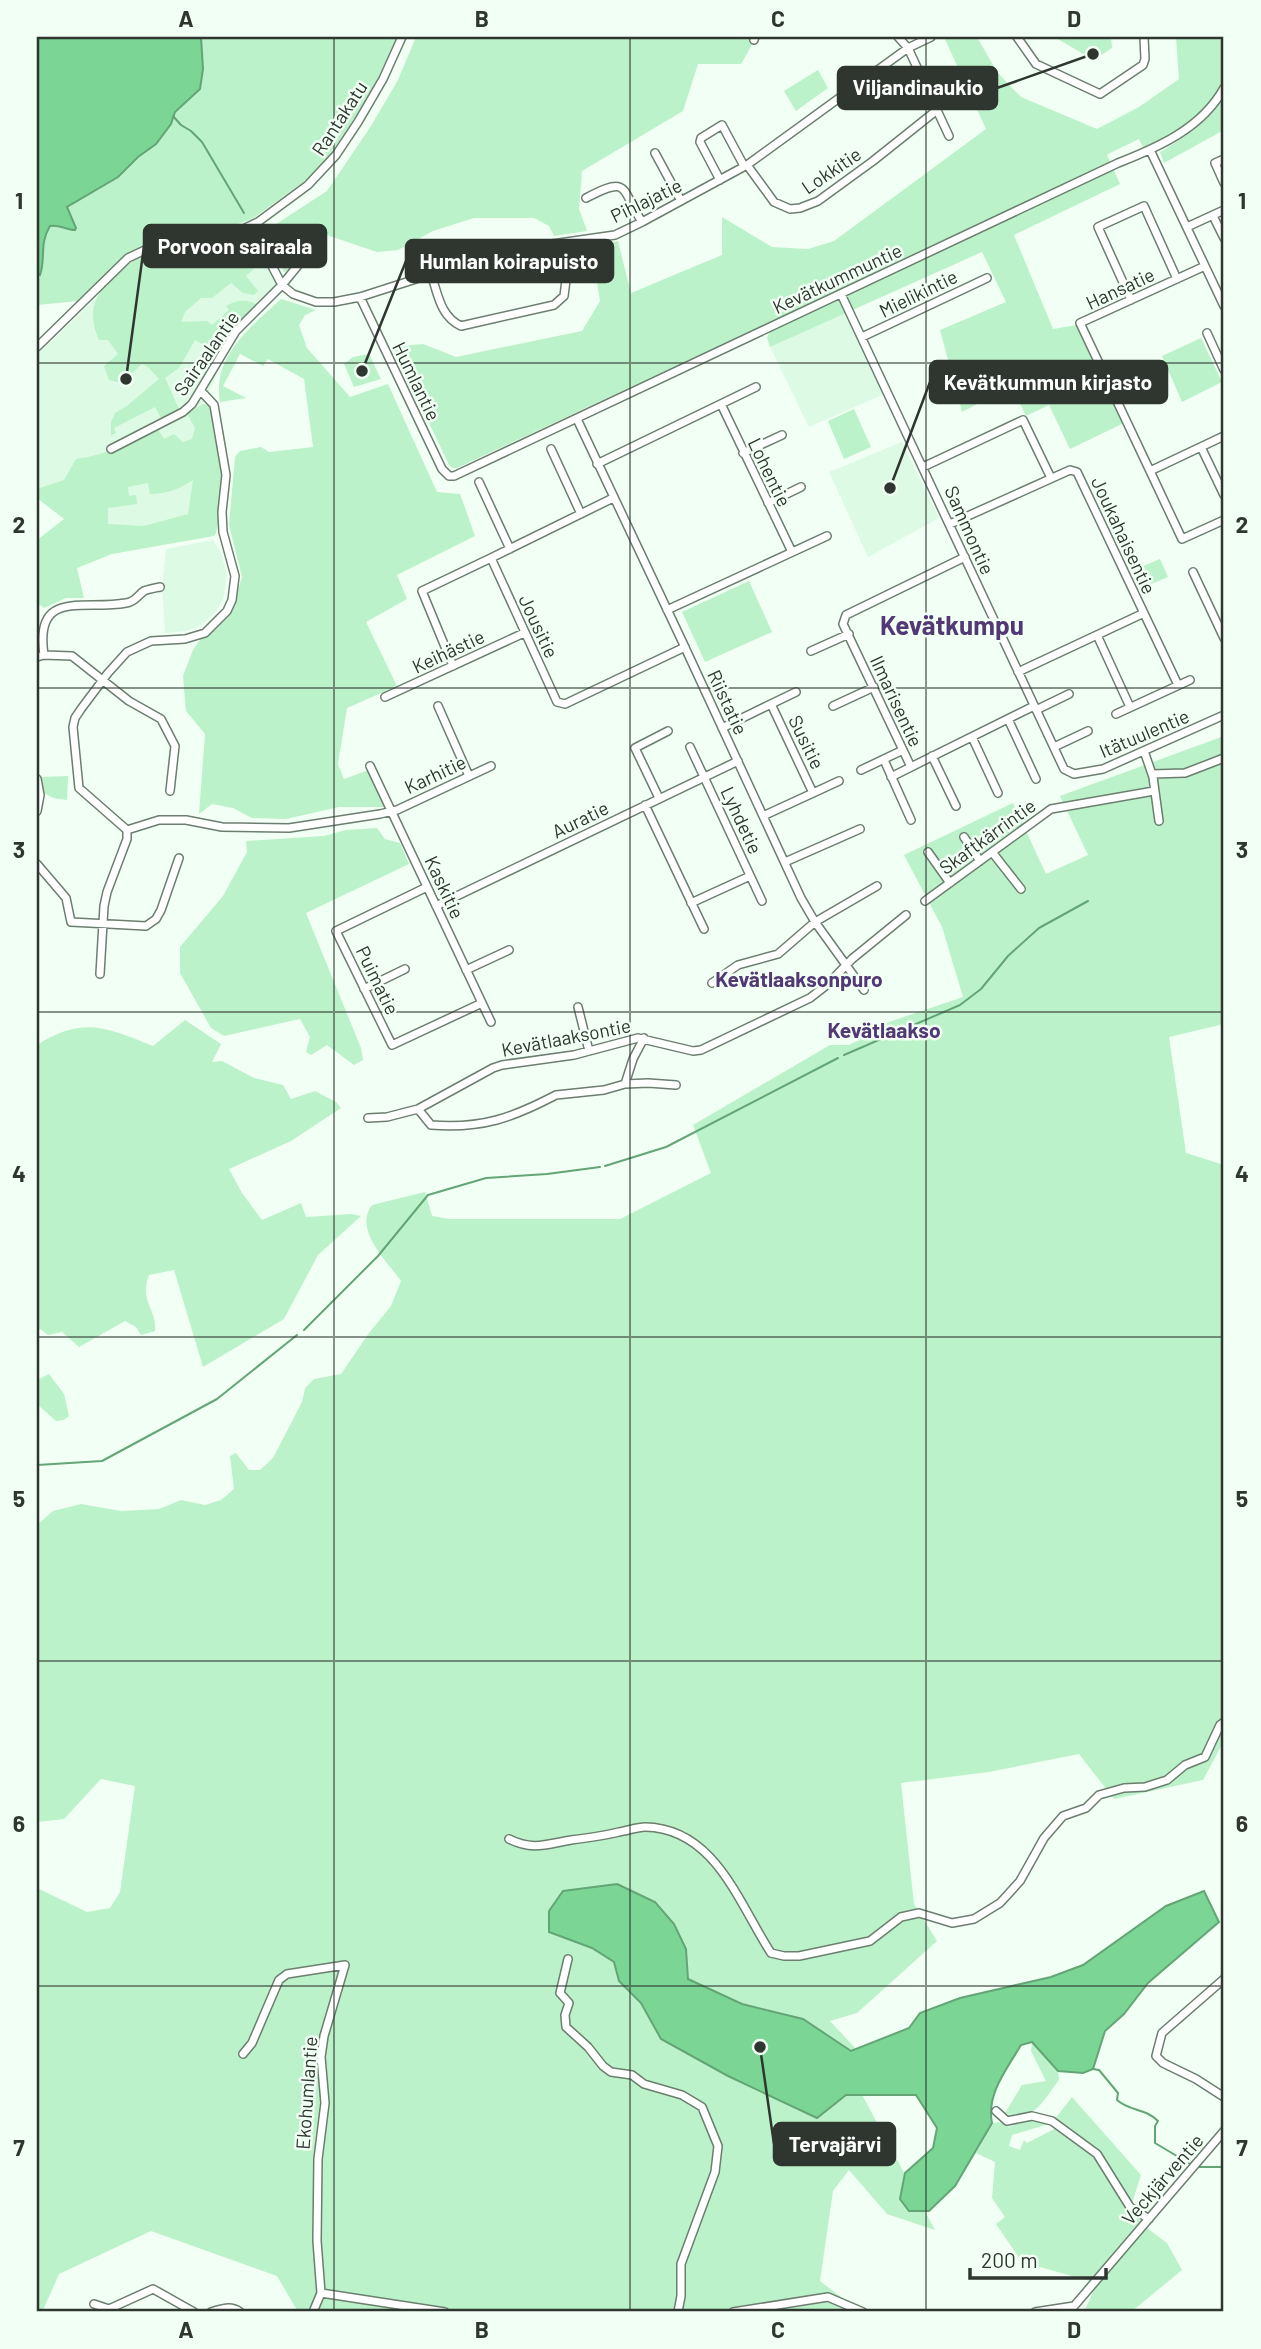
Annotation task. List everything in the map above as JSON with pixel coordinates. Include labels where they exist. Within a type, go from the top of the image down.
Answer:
[{"type":"street","name":"Rantakatu","points":[[37,348],[128,258],[160,243],[222,236],[251,226],[308,185],[336,155],[383,79],[402,37]]},
{"type":"street","points":[[898,37],[908,48],[949,136]]},
{"type":"street","name":"Pihlajatie","points":[[282,285],[293,294],[311,302],[334,302],[360,298],[503,251],[615,235],[745,166],[908,48],[931,37]]},
{"type":"street","points":[[1017,37],[1036,64],[1100,93],[1143,65],[1144,37]]},
{"type":"street","name":"Kevätkummuntie","points":[[449,476],[577,419],[1150,150],[1187,130],[1204,117],[1224,88]]},
{"type":"street","name":"Lokkitie","points":[[720,180],[700,142],[704,135],[722,125],[745,166],[774,202],[790,209],[808,206],[829,193],[937,110]]},
{"type":"street","points":[[1150,150],[1224,306]]},
{"type":"street","points":[[654,153],[681,201]]},
{"type":"street","points":[[1224,159],[1215,163],[1224,183]]},
{"type":"street","points":[[586,198],[609,186],[620,187],[626,192],[642,222]]},
{"type":"street","points":[[1131,300],[1098,227],[1144,206],[1177,279]]},
{"type":"street","points":[[1187,227],[1224,210]]},
{"type":"street","points":[[1213,216],[1224,238]]},
{"type":"street","points":[[251,226],[282,285]]},
{"type":"street","name":"Sairaalantie","points":[[111,449],[183,412],[192,404],[236,331],[282,285],[322,236]]},
{"type":"street","points":[[432,274],[443,310],[450,321],[461,326],[554,305],[564,296],[566,280],[562,244]]},
{"type":"street","name":"Hansatie","points":[[1150,471],[1080,323],[1205,266]]},
{"type":"street","name":"Mielikintie","points":[[862,337],[988,278]]},
{"type":"street","name":"Sammontie","points":[[841,294],[1064,769],[1074,774]]},
{"type":"street","name":"Humlantie","points":[[360,298],[442,469],[449,476]]},
{"type":"street","points":[[1207,333],[1224,370]]},
{"type":"street","points":[[597,464],[756,387]]},
{"type":"street","points":[[100,974],[102,924],[107,892],[127,839],[127,830],[84,794],[77,780],[73,727],[75,718],[127,652],[151,641],[185,639],[205,633],[227,611],[232,600],[235,576],[223,532],[222,512],[226,475],[214,405],[201,391]]},
{"type":"street","name":"Lohentie","points":[[721,404],[792,552]]},
{"type":"street","name":"Riistatie","points":[[577,419],[801,898],[864,990]]},
{"type":"street","points":[[923,467],[1023,420],[1051,478]]},
{"type":"street","points":[[743,453],[782,435]]},
{"type":"street","points":[[1224,436],[1150,471],[1182,539],[1224,520]]},
{"type":"street","points":[[1201,447],[1224,495]]},
{"type":"street","points":[[551,449],[581,514]]},
{"type":"street","name":"Joukahaisentie","points":[[950,524],[1070,470],[1077,472],[1144,613],[1018,671]]},
{"type":"street","points":[[479,482],[510,549]]},
{"type":"street","points":[[768,503],[801,487]]},
{"type":"street","points":[[453,666],[422,590],[613,498]]},
{"type":"street","points":[[667,610],[827,537]]},
{"type":"street","points":[[811,651],[849,634],[844,624],[846,615],[965,557]]},
{"type":"street","name":"Jousitie","points":[[491,558],[557,702],[561,704],[685,647]]},
{"type":"street","points":[[1193,572],[1224,638]]},
{"type":"street","points":[[160,587],[146,590],[129,603],[71,605],[59,608],[43,625],[40,656],[72,656],[129,701],[161,719],[175,746],[170,791]]},
{"type":"street","points":[[1144,613],[1178,685]]},
{"type":"street","name":"Keihästie","points":[[385,697],[524,633]]},
{"type":"street","name":"Ilmarisentie","points":[[849,634],[911,767]]},
{"type":"street","points":[[1097,635],[1130,707]]},
{"type":"street","points":[[1116,714],[1190,680]]},
{"type":"street","points":[[833,706],[874,687]]},
{"type":"street","name":"Susitie","points":[[722,728],[796,692]]},
{"type":"street","name":"Ilmarisentie","points":[[891,777],[1008,719],[1069,694]]},
{"type":"street","name":"Susitie","points":[[771,704],[814,793]]},
{"type":"street","points":[[438,706],[469,776]]},
{"type":"street","name":"Itätuulentie","points":[[1074,774],[1103,769],[1224,715]]},
{"type":"street","points":[[1008,719],[1035,779]]},
{"type":"street","points":[[659,798],[635,748],[668,731]]},
{"type":"street","points":[[1054,747],[1088,731]]},
{"type":"street","points":[[972,737],[998,793]]},
{"type":"street","name":"Lyhdetie","points":[[690,747],[762,901]]},
{"type":"street","points":[[862,770],[903,750]]},
{"type":"street","points":[[1144,751],[1152,774],[1159,821]]},
{"type":"street","points":[[932,756],[956,806]]},
{"type":"street","points":[[1152,774],[1197,770],[1224,758]]},
{"type":"street","points":[[884,760],[911,820]]},
{"type":"street","name":"Auratie","points":[[436,906],[738,761]]},
{"type":"street","name":"Kaskitie","points":[[370,766],[491,1022]]},
{"type":"street","name":"Karhitie","points":[[127,830],[159,820],[174,819],[222,827],[289,828],[392,811],[491,766]]},
{"type":"street","points":[[37,779],[40,795],[37,811]]},
{"type":"street","name":"Susitie","points":[[763,816],[839,781]]},
{"type":"street","name":"Skaftkärrintie","points":[[925,901],[1051,809],[1154,790]]},
{"type":"street","points":[[645,805],[704,929]]},
{"type":"street","points":[[785,862],[860,829]]},
{"type":"street","points":[[964,837],[980,861]]},
{"type":"street","points":[[928,852],[950,883]]},
{"type":"street","points":[[992,852],[1021,889]]},
{"type":"street","points":[[37,864],[66,898],[71,922],[146,926],[156,919],[179,858]]},
{"type":"street","name":"Lyhdetie","points":[[691,902],[750,876]]},
{"type":"street","points":[[712,983],[738,965],[778,954],[815,922],[877,886]]},
{"type":"street","name":"Puimatie","points":[[427,887],[335,931],[392,1045],[482,1003]]},
{"type":"street","name":"Kevätlaaksontie","points":[[368,1118],[387,1117],[418,1109],[493,1068],[590,1051],[625,1041],[644,1038],[693,1051],[702,1050],[810,998],[906,915]]},
{"type":"street","points":[[466,970],[509,950]]},
{"type":"street","points":[[364,989],[405,969]]},
{"type":"street","points":[[578,1007],[590,1051]]},
{"type":"street","points":[[625,1084],[633,1059],[644,1038]]},
{"type":"street","points":[[418,1109],[430,1125],[492,1122],[523,1112],[556,1095],[604,1090],[625,1084],[676,1085]]},
{"type":"street","points":[[509,1839],[523,1846],[549,1845],[645,1827],[688,1838],[722,1870],[771,1952],[784,1956],[799,1956],[870,1941],[901,1917],[919,1913],[952,1923],[974,1919],[1000,1903],[1020,1881],[1044,1838],[1063,1816],[1086,1808],[1099,1795],[1167,1780],[1185,1765],[1205,1757],[1224,1722]]},
{"type":"street","points":[[568,1959],[560,1993],[569,2003],[565,2015],[566,2026],[603,2066],[611,2071],[632,2075],[644,2084],[682,2095],[702,2107],[718,2146],[715,2172],[681,2264],[678,2312]]},
{"type":"street","name":"Ekohumlantie","points":[[243,2054],[252,2043],[279,1980],[287,1973],[345,1965],[324,2036],[321,2057],[325,2104],[318,2159],[317,2241],[321,2293]]},
{"type":"street","points":[[1224,1979],[1162,2033],[1156,2056],[1163,2063],[1224,2097]]},
{"type":"street","points":[[996,2110],[1007,2120],[1032,2116],[1052,2121],[1085,2144],[1097,2154],[1130,2207],[1149,2219]]},
{"type":"street","name":"Veckjärventie","points":[[1072,2309],[1224,2131]]},
{"type":"street","points":[[94,2304],[109,2309],[153,2289],[194,2312]]},
{"type":"street","points":[[313,2312],[321,2293],[445,2312]]},
{"type":"street","points":[[733,2312],[828,2297],[863,2312]]},
{"type":"street","points":[[211,2312],[222,2308],[237,2309],[240,2312]]},
{"type":"street","points":[[1035,2312],[1072,2309]]},
{"type":"shaded area","points":[[37,37],[397,37],[369,97],[319,171],[252,219],[232,226],[150,242],[125,256],[79,301],[37,305]]},
{"type":"shaded area","points":[[37,37],[201,37],[203,69],[200,89],[175,112],[171,124],[156,144],[118,177],[67,207],[75,230],[50,226],[45,239],[40,275],[37,273]]},
{"type":"shaded area","points":[[416,37],[747,37],[753,43],[741,64],[698,64],[683,111],[582,171],[579,209],[587,231],[554,236],[549,226],[534,218],[474,218],[433,231],[398,250],[377,252],[321,233],[289,270],[284,272],[270,242],[270,228],[327,191],[398,80]]},
{"type":"shaded area","points":[[944,37],[977,37],[997,72],[1021,97],[1097,129],[1139,107],[1179,79],[1176,37],[1224,37],[1224,79],[1215,99],[1185,130],[1144,149],[1139,139],[1110,153],[1107,155],[1120,184],[1014,235],[1053,329],[1077,325],[1124,423],[1070,449],[1049,405],[1026,416],[1012,386],[962,412],[940,330],[1006,302],[982,252],[770,347],[767,338],[774,320],[457,468],[449,465],[394,349],[423,344],[456,357],[582,331],[600,301],[591,245],[618,241],[631,293],[722,255],[722,217],[772,247],[808,249],[834,241],[986,129]]},
{"type":"shaded area","points":[[1054,37],[1111,37],[1112,48],[1094,60]]},
{"type":"shaded area","points":[[818,70],[828,88],[796,111],[784,91]]},
{"type":"shaded area","points":[[1224,95],[1224,130],[1164,163],[1160,152],[1204,121]]},
{"type":"shaded area","points":[[251,239],[276,284],[243,319],[203,404],[189,514],[143,526],[108,525],[37,496],[37,355],[95,299],[109,281],[139,256],[170,249],[218,248]]},
{"type":"shaded area","points":[[249,243],[261,262],[246,276],[258,291],[254,295],[243,293],[231,283],[212,298],[201,298],[185,312],[181,322],[207,321],[212,325],[229,310],[226,306],[230,304],[245,301],[256,304],[227,334],[209,368],[206,364],[208,365],[215,351],[195,340],[179,368],[165,378],[179,409],[161,418],[155,407],[114,428],[116,433],[111,436],[111,422],[115,413],[159,379],[142,364],[121,383],[109,380],[104,366],[118,354],[108,340],[99,340],[94,325],[93,312],[101,291],[139,256],[145,260],[171,251],[220,250]]},
{"type":"shaded area","points":[[281,299],[316,310],[305,315],[299,325],[307,348],[350,397],[388,384],[437,492],[460,494],[475,536],[397,575],[407,599],[366,622],[397,686],[347,708],[338,764],[344,779],[369,770],[385,807],[339,807],[286,819],[252,818],[233,808],[212,804],[199,814],[205,734],[186,711],[183,676],[200,640],[230,615],[242,577],[229,525],[235,457],[240,451],[261,447],[269,452],[313,447],[304,379],[268,359],[263,366],[240,354],[223,386],[246,398],[220,402],[219,386],[228,357],[246,332]]},
{"type":"shaded area","points":[[853,309],[891,391],[809,427],[770,347]]},
{"type":"shaded area","points":[[1201,338],[1222,382],[1182,402],[1162,356]]},
{"type":"shaded area","points":[[369,354],[381,379],[354,387],[344,364],[353,357]]},
{"type":"shaded area","points":[[203,404],[209,405],[217,438],[222,469],[222,500],[214,536],[112,554],[77,568],[84,598],[66,598],[44,608],[37,603],[37,540],[64,519],[37,498],[37,489],[64,480],[76,459],[119,448],[158,429],[164,439],[174,434],[183,442],[192,439],[195,428],[187,413]],"holes":[[[193,480],[188,514],[143,526],[108,524],[108,508],[137,504],[136,495],[129,496],[128,487],[148,483],[150,494],[156,494],[173,490]]]},
{"type":"shaded area","points":[[854,409],[871,447],[844,459],[828,421]]},
{"type":"shaded area","points":[[902,442],[939,518],[868,557],[829,472]]},
{"type":"shaded area","points":[[213,540],[221,553],[227,575],[223,600],[200,626],[186,631],[165,633],[162,587],[166,549]]},
{"type":"shaded area","points":[[1160,559],[1168,577],[1144,587],[1136,569]]},
{"type":"shaded area","points":[[749,581],[772,632],[705,662],[682,612]]},
{"type":"shaded area","points":[[1224,736],[1224,1024],[1169,1037],[1186,1153],[1224,1165],[1224,1741],[1203,1780],[1114,1799],[1079,1754],[989,1772],[901,1783],[914,1904],[937,1941],[857,2013],[830,2021],[856,2049],[853,2078],[935,2230],[887,2214],[849,2170],[833,2191],[820,2281],[845,2300],[850,2312],[298,2312],[277,2276],[151,2231],[59,2274],[43,2310],[37,2312],[37,1888],[87,1912],[110,1908],[120,1892],[135,1786],[101,1779],[64,1819],[37,1822],[37,1525],[53,1511],[81,1504],[121,1511],[159,1509],[181,1500],[205,1505],[221,1500],[234,1489],[230,1456],[236,1453],[249,1470],[260,1470],[273,1458],[302,1402],[305,1388],[314,1379],[341,1374],[391,1306],[401,1281],[369,1235],[367,1215],[372,1205],[425,1192],[432,1216],[450,1219],[620,1219],[711,1173],[693,1125],[830,1045],[849,1045],[872,1034],[886,1023],[963,997],[942,927],[904,855],[1013,803],[1046,874],[1088,855],[1060,796]]},
{"type":"shaded area","points":[[68,776],[67,800],[53,798],[44,793],[41,777]]},
{"type":"shaded area","points":[[377,828],[385,839],[400,843],[409,864],[306,913],[361,1048],[363,1060],[354,1065],[327,1045],[311,1055],[306,1052],[310,1037],[300,1019],[224,1036],[211,1028],[180,973],[180,947],[223,896],[247,852],[246,841],[324,836],[346,830]]},
{"type":"shaded area","points":[[185,1020],[221,1044],[212,1062],[222,1061],[254,1078],[283,1085],[291,1099],[315,1091],[336,1102],[341,1108],[291,1141],[229,1169],[242,1193],[262,1220],[301,1203],[306,1217],[351,1214],[361,1216],[318,1255],[284,1319],[203,1367],[174,1270],[149,1275],[146,1284],[155,1331],[141,1335],[136,1327],[125,1321],[79,1347],[62,1332],[48,1335],[40,1329],[37,1331],[37,1045],[68,1030],[95,1028],[122,1034],[153,1046]]},
{"type":"shaded area","points":[[49,1374],[64,1394],[69,1416],[64,1420],[56,1421],[37,1404],[37,1380]]},
{"type":"shaded area","points":[[617,1884],[655,1902],[674,1924],[686,1949],[688,1979],[742,2004],[803,2019],[851,2051],[909,2028],[920,2013],[960,1998],[1051,1977],[1083,1965],[1166,1906],[1204,1891],[1219,1922],[1148,1983],[1124,2014],[1105,2031],[1093,2069],[1083,2073],[1058,2071],[1032,2042],[1021,2045],[995,2092],[992,2123],[955,2186],[929,2211],[909,2211],[900,2199],[905,2173],[933,2148],[937,2128],[916,2095],[846,2095],[817,2118],[728,2076],[661,2039],[641,2003],[619,1981],[614,1962],[592,1948],[549,1932],[549,1911],[563,1891]]},
{"type":"shaded area","points":[[1032,2042],[1058,2071],[1059,2080],[1043,2102],[1030,2113],[1015,2116],[1005,2113],[1022,2085],[1046,2081],[1031,2051]]},
{"type":"shaded area","points":[[1072,2097],[1141,2175],[1132,2203],[1099,2151],[1054,2120]]},
{"type":"shaded area","points":[[1032,2118],[1052,2123],[1012,2135],[1009,2146],[1020,2150],[1024,2140],[1027,2143],[1058,2127],[1096,2154],[1129,2207],[1147,2228],[1167,2243],[1182,2270],[1131,2312],[1084,2312],[1097,2283],[1022,2262],[996,2224],[1005,2217],[992,2198],[995,2162],[976,2153],[992,2123],[1006,2122],[1008,2127]]},
{"type":"waterway","points":[[173,116],[202,142],[244,213]]},
{"type":"waterway","points":[[844,1055],[960,1005],[981,989],[1008,956],[1039,928],[1088,901]]},
{"type":"waterway","points":[[605,1166],[666,1147],[838,1058]]},
{"type":"waterway","points":[[304,1330],[378,1256],[428,1195],[486,1178],[600,1167]]},
{"type":"waterway","points":[[37,1465],[102,1461],[217,1399],[297,1335]]},
{"type":"waterway","points":[[1093,2069],[1099,2070],[1118,2093],[1117,2100],[1149,2114],[1158,2121],[1155,2126],[1155,2143],[1192,2165]]},
{"type":"waterway","points":[[1198,2167],[1224,2167]]},
{"type":"place","name":"Viljandinaukio","points":[[1093,54]]},
{"type":"place","name":"Humlan koirapuisto","points":[[362,371]]},
{"type":"place","name":"Porvoon sairaala","points":[[126,379]]},
{"type":"place","name":"Kevätkummun kirjasto","points":[[890,488]]},
{"type":"place","name":"Tervajärvi","points":[[760,2047]]},
{"type":"district","name":"Kevätkumpu","points":[[952,624]]},
{"type":"district","name":"Kevätlaaksonpuro","points":[[799,978]]},
{"type":"district","name":"Kevätlaakso","points":[[884,1029]]}]
